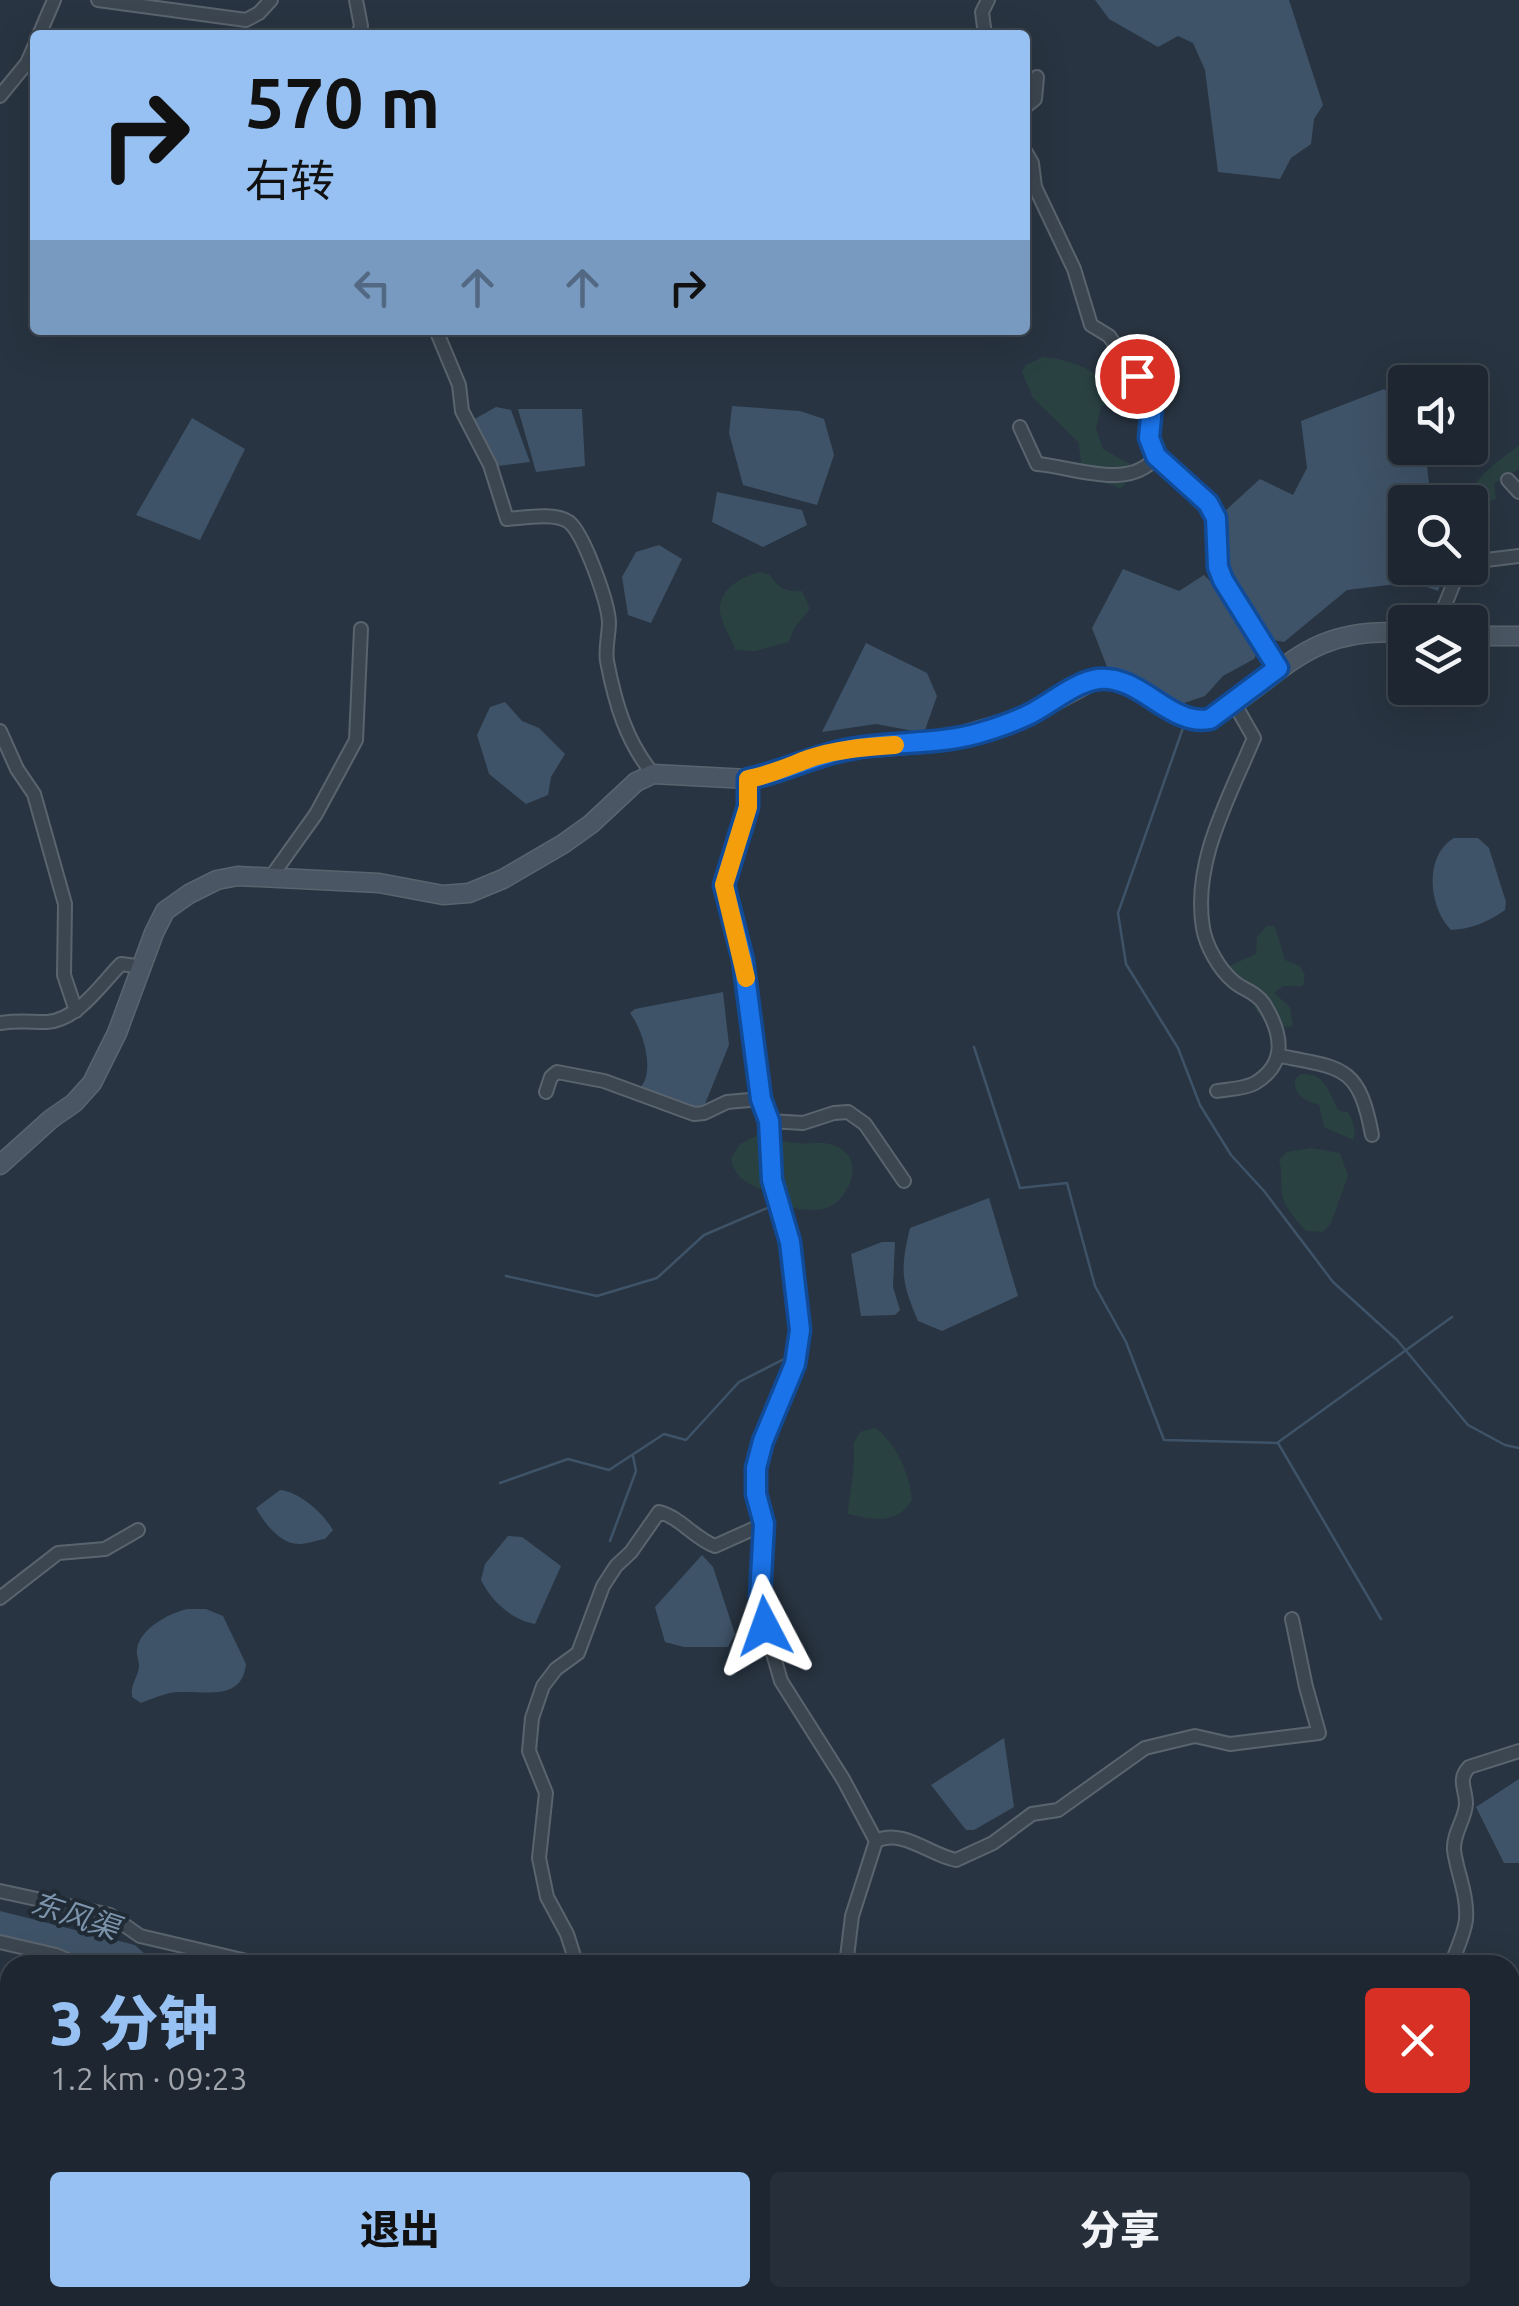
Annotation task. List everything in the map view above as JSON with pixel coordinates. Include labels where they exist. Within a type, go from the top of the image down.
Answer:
[{"type":"street","points":[[41,30],[54,0]]},
{"type":"street","points":[[98,0],[246,20],[271,0]]},
{"type":"street","points":[[356,0],[360,30]]},
{"type":"street","points":[[984,30],[982,12],[988,0]]},
{"type":"street","points":[[0,96],[30,58]]},
{"type":"street","points":[[1030,103],[1035,99],[1037,77]]},
{"type":"street","points":[[1030,160],[1034,187],[1074,268],[1092,325],[1108,336],[1137,376],[1152,406],[1149,438],[1156,456],[1208,503],[1216,518],[1218,567],[1223,580],[1278,668]]},
{"type":"street","points":[[438,335],[460,385],[462,412],[490,465],[508,519],[556,518],[568,521],[577,532],[603,592],[609,620],[606,657],[627,737],[652,774]]},
{"type":"street","points":[[1020,426],[1037,464],[1124,477],[1146,469],[1156,456]]},
{"type":"street","points":[[1508,480],[1519,492]]},
{"type":"street","points":[[1488,560],[1519,556]]},
{"type":"street","points":[[271,878],[316,814],[356,740],[361,629]]},
{"type":"street","points":[[0,1165],[51,1119],[74,1104],[92,1084],[117,1033],[165,911],[218,880],[238,876],[379,883],[443,896],[469,893],[563,844],[636,782],[652,774],[748,779],[776,774],[810,758],[853,748],[940,742],[1025,717],[1096,679],[1116,680],[1200,721],[1234,703],[1278,668],[1335,638],[1388,633]]},
{"type":"street","points":[[1488,636],[1519,636]]},
{"type":"street","points":[[1217,1091],[1254,1084],[1280,1056],[1281,1046],[1264,1004],[1234,981],[1213,956],[1203,932],[1200,890],[1204,862],[1254,738],[1234,703]]},
{"type":"street","points":[[0,731],[17,769],[34,794],[65,904],[64,975],[76,1011]]},
{"type":"street","points":[[748,779],[748,807],[724,885],[743,960],[761,1099],[769,1121],[772,1180],[790,1242],[800,1330],[795,1364],[756,1468],[756,1494],[764,1524],[760,1596],[781,1681],[827,1751],[876,1840],[852,1916],[847,1955]]},
{"type":"street","points":[[0,1023],[24,1019],[50,1022],[76,1011],[121,964],[144,967]]},
{"type":"street","points":[[1280,1056],[1338,1068],[1365,1097],[1372,1135]]},
{"type":"street","points":[[546,1092],[551,1076],[557,1072],[604,1081],[694,1114],[727,1102],[761,1099]]},
{"type":"street","points":[[769,1121],[803,1123],[834,1112],[848,1112],[865,1124],[904,1181]]},
{"type":"street","points":[[573,1955],[547,1897],[540,1858],[546,1794],[528,1751],[532,1718],[543,1686],[556,1669],[578,1652],[603,1586],[659,1512],[670,1515],[702,1541],[715,1546],[764,1524]]},
{"type":"street","points":[[0,1598],[58,1553],[105,1549],[138,1530]]},
{"type":"street","points":[[876,1840],[886,1836],[911,1842],[956,1860],[993,1842],[1032,1814],[1058,1810],[1145,1748],[1195,1736],[1230,1744],[1320,1733],[1292,1619]]},
{"type":"street","points":[[1455,1955],[1466,1924],[1466,1902],[1454,1849],[1466,1802],[1464,1773],[1469,1767],[1519,1751]]},
{"type":"street","points":[[0,1891],[110,1915],[140,1936],[221,1955]]},
{"type":"street","points":[[0,1942],[56,1955]]},
{"type":"green space","points":[[1043,357],[1086,368],[1104,380],[1118,397],[1101,407],[1096,429],[1103,449],[1130,464],[1128,480],[1121,489],[1084,471],[1079,443],[1033,398],[1022,372],[1026,365]]},
{"type":"green space","points":[[1519,445],[1519,469],[1494,484],[1496,499],[1488,502],[1488,485],[1476,485]]},
{"type":"green space","points":[[761,572],[770,575],[783,589],[802,591],[810,609],[794,628],[789,642],[755,651],[735,650],[722,620],[723,595],[733,584]]},
{"type":"green space","points":[[1267,926],[1274,926],[1285,960],[1300,966],[1305,975],[1303,986],[1283,986],[1274,993],[1290,1007],[1293,1026],[1274,1025],[1262,1018],[1246,988],[1228,977],[1229,966],[1256,954],[1257,937]]},
{"type":"green space","points":[[1301,1074],[1322,1081],[1339,1111],[1348,1112],[1353,1122],[1353,1140],[1324,1127],[1319,1105],[1296,1090],[1295,1079]]},
{"type":"green space","points":[[758,1135],[840,1148],[853,1168],[849,1186],[838,1201],[824,1209],[786,1206],[736,1172],[731,1158],[740,1144]]},
{"type":"green space","points":[[1311,1148],[1340,1153],[1348,1176],[1331,1223],[1323,1232],[1306,1231],[1282,1195],[1279,1160],[1287,1152]]},
{"type":"green space","points":[[875,1428],[901,1460],[912,1500],[899,1514],[884,1519],[848,1514],[853,1445],[860,1432]]},
{"type":"water","points":[[1095,0],[1289,0],[1323,105],[1314,119],[1311,144],[1291,158],[1280,179],[1218,172],[1205,70],[1193,43],[1178,36],[1158,47],[1109,19]]},
{"type":"water","points":[[1384,389],[1388,393],[1388,465],[1427,465],[1430,485],[1388,485],[1388,585],[1347,590],[1284,642],[1264,638],[1229,577],[1226,510],[1260,479],[1293,495],[1307,468],[1301,421]]},
{"type":"water","points":[[732,406],[800,411],[824,419],[834,455],[817,505],[743,485],[729,433]]},
{"type":"water","points":[[496,407],[511,410],[530,462],[497,466],[471,421]]},
{"type":"water","points":[[518,409],[582,409],[585,466],[536,472]]},
{"type":"water","points":[[192,418],[245,449],[200,540],[136,515]]},
{"type":"water","points":[[717,492],[802,510],[807,525],[763,547],[712,522]]},
{"type":"water","points":[[659,545],[682,559],[651,623],[628,615],[622,577],[636,552]]},
{"type":"water","points":[[1123,569],[1179,591],[1204,575],[1221,592],[1258,652],[1254,659],[1223,676],[1205,696],[1181,704],[1144,684],[1109,672],[1092,628]]},
{"type":"water","points":[[866,643],[927,673],[937,696],[924,733],[876,724],[822,732]]},
{"type":"water","points":[[505,702],[522,721],[539,728],[565,754],[551,777],[548,795],[526,804],[489,774],[477,735],[490,707]]},
{"type":"water","points":[[1454,838],[1478,838],[1489,848],[1506,902],[1505,910],[1492,918],[1451,930],[1438,909],[1433,882],[1437,857]]},
{"type":"water","points":[[723,992],[729,1045],[705,1104],[696,1109],[643,1092],[646,1050],[630,1013]]},
{"type":"water","points":[[989,1198],[1018,1296],[942,1331],[918,1321],[904,1275],[910,1228]]},
{"type":"water","points":[[882,1242],[895,1242],[893,1287],[900,1310],[895,1315],[861,1316],[851,1254]]},
{"type":"water","points":[[280,1490],[303,1499],[323,1517],[333,1530],[325,1539],[293,1543],[268,1526],[256,1508]]},
{"type":"water","points":[[508,1536],[522,1537],[561,1566],[535,1624],[503,1608],[481,1580],[485,1564]]},
{"type":"water","points":[[702,1555],[713,1567],[735,1634],[728,1647],[684,1647],[665,1642],[655,1607]]},
{"type":"water","points":[[187,1609],[206,1609],[223,1616],[246,1664],[243,1676],[238,1684],[222,1692],[175,1692],[141,1703],[132,1697],[139,1666],[139,1641],[157,1623]]},
{"type":"water","points":[[1004,1738],[1014,1807],[974,1830],[966,1830],[931,1785]]},
{"type":"water","points":[[1519,1779],[1519,1863],[1504,1863],[1476,1807]]},
{"type":"water","points":[[0,1911],[135,1945],[146,1955],[68,1955],[0,1934]]},
{"type":"waterway","points":[[1183,728],[1118,913],[1126,964],[1178,1048],[1200,1105],[1231,1155],[1264,1191],[1333,1282],[1397,1340],[1468,1425],[1505,1445],[1519,1448]]},
{"type":"waterway","points":[[974,1047],[1020,1188],[1067,1183],[1095,1286],[1126,1342],[1164,1440],[1277,1443],[1452,1317]]},
{"type":"waterway","points":[[754,1106],[762,1118]]},
{"type":"waterway","points":[[773,1204],[788,1274]]},
{"type":"waterway","points":[[506,1276],[597,1296],[657,1278],[704,1235],[772,1206]]},
{"type":"waterway","points":[[500,1483],[568,1459],[609,1470],[664,1434],[686,1440],[739,1382],[790,1356]]},
{"type":"waterway","points":[[1278,1443],[1381,1619]]},
{"type":"waterway","points":[[610,1541],[636,1471],[633,1456]]},
{"type":"slow traffic","points":[[746,978],[724,885],[748,807],[748,779],[776,774],[810,758],[853,748],[895,745]]},
{"type":"route","points":[[765,1626],[760,1596],[764,1524],[756,1494],[756,1468],[795,1364],[800,1330],[790,1242],[772,1180],[769,1121],[761,1099],[743,960],[724,885],[748,807],[748,779],[776,774],[810,758],[853,748],[940,742],[980,732],[1025,717],[1096,679],[1116,680],[1184,715],[1200,721],[1210,719],[1278,668],[1223,580],[1218,567],[1216,518],[1208,503],[1156,456],[1149,438],[1152,406],[1137,376]]},
{"type":"water label","name":"东风渠","points":[[75,1916]]}]
